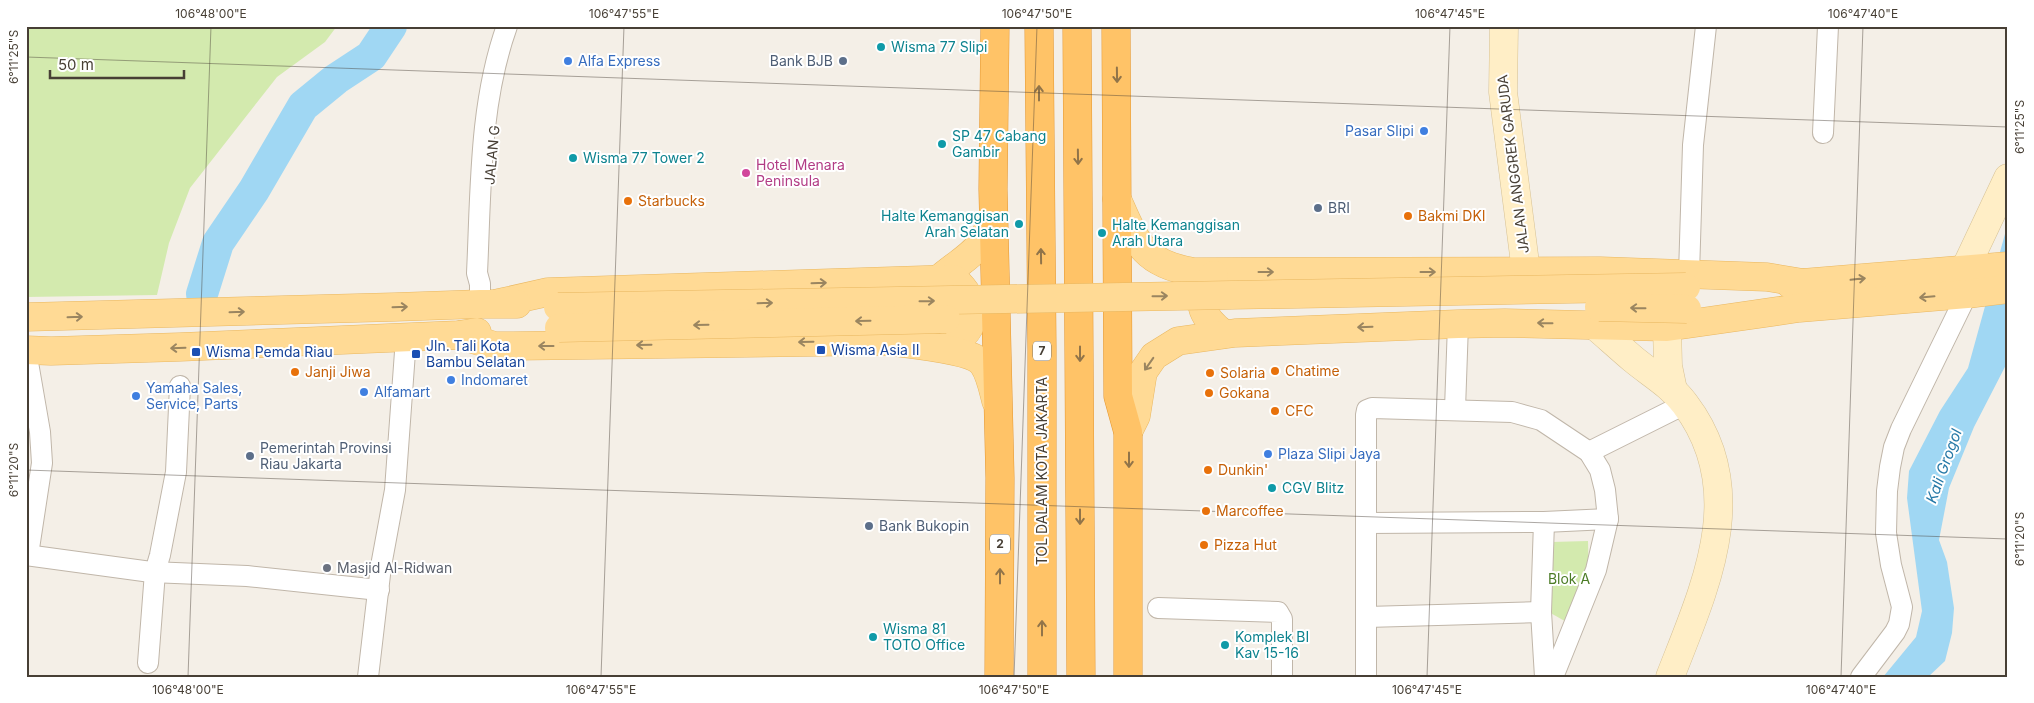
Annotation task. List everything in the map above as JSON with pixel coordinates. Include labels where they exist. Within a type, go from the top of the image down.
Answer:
[{"type":"highway","name":"2","points":[[995,26],[993,215],[999,411],[999,677]]},
{"type":"highway","name":"TOL DALAM KOTA JAKARTA","points":[[1039,26],[1042,349],[1042,677]]},
{"type":"highway","points":[[1077,26],[1080,677]]},
{"type":"highway","points":[[1116,26],[1118,396],[1128,432],[1128,677]]},
{"type":"highway","points":[[1129,588],[1144,608],[1144,677]]},
{"type":"main road","points":[[1117,198],[1134,237],[1153,258],[1173,269],[1194,272],[1526,271],[1687,290],[1804,296]]},
{"type":"main road","points":[[939,279],[970,256],[980,245],[989,230],[993,215]]},
{"type":"main road","points":[[1972,281],[2008,266]]},
{"type":"main road","points":[[1217,272],[1207,282],[1202,296],[1203,311],[1210,324],[1224,334]]},
{"type":"main road","points":[[26,317],[376,308],[548,292],[954,279],[965,289],[972,303],[972,318],[967,332],[956,343],[942,348]]},
{"type":"main road","points":[[1128,432],[1136,416],[1143,372],[1154,356],[1178,341],[1224,334],[1458,324],[1593,324],[1667,327],[1804,296],[1972,281],[2008,288]]},
{"type":"main road","points":[[26,350],[173,348],[459,336],[483,330],[559,318],[1687,290]]},
{"type":"main road","points":[[486,297],[559,318]]},
{"type":"main road","points":[[459,336],[495,346],[886,341],[942,348],[968,355],[982,362],[992,386],[999,411]]},
{"type":"street","name":"JALAN G","points":[[486,297],[478,272],[484,148],[494,70],[507,26]]},
{"type":"street","name":"JALAN G","points":[[486,297],[488,202],[501,73],[504,55],[515,26]]},
{"type":"street","name":"JALAN ANGGREK GARUDA","points":[[1504,26],[1503,92],[1526,271]]},
{"type":"street","points":[[1687,290],[1693,145],[1706,26]]},
{"type":"street","points":[[1823,134],[1828,26]]},
{"type":"street","points":[[1861,677],[1895,632],[1899,624],[1902,607],[1891,565],[1886,533],[1886,491],[1894,448],[1972,281],[2008,178]]},
{"type":"street","points":[[1455,409],[1458,324]]},
{"type":"street","points":[[1593,324],[1679,397]]},
{"type":"street","points":[[1667,327],[1668,366],[1679,397],[1709,444],[1719,489],[1719,514],[1705,588],[1670,677]]},
{"type":"street","points":[[368,677],[379,590],[395,490],[406,338]]},
{"type":"street","points":[[26,350],[40,432],[42,463],[27,555],[155,572],[247,576],[379,590]]},
{"type":"street","points":[[148,663],[155,572],[176,472],[180,386]]},
{"type":"street","points":[[1589,452],[1679,397]]},
{"type":"street","points":[[1366,677],[1367,410],[1372,408],[1512,412],[1541,420],[1589,452],[1600,470],[1604,484],[1608,519],[1596,570],[1554,677]]},
{"type":"street","points":[[1367,523],[1544,522],[1608,519]]},
{"type":"street","points":[[1544,522],[1541,612],[1545,677]]},
{"type":"street","points":[[1158,608],[1278,612],[1282,619],[1282,677]]},
{"type":"street","points":[[1366,617],[1541,612]]},
{"type":"green space","points":[[26,26],[337,26],[325,42],[277,77],[190,188],[169,243],[157,295],[26,297]]},
{"type":"green space","name":"Blok A","points":[[1588,541],[1589,582],[1570,624],[1547,611],[1551,542]]},
{"type":"water","name":"Kali Grogol","points":[[2008,223],[2008,361],[1974,427],[1949,488],[1939,540],[1947,562],[1954,608],[1952,633],[1945,661],[1928,677],[1883,677],[1916,637],[1922,611],[1907,498],[1909,471],[1940,411],[1968,368]]},
{"type":"waterway","points":[[202,294],[218,243],[254,190],[303,106],[336,79],[371,56],[391,26]]},
{"type":"place","name":"Wisma 77 Slipi","points":[[881,47]]},
{"type":"place","name":"Alfa Express","points":[[568,61]]},
{"type":"place","name":"Bank BJB","points":[[843,61]]},
{"type":"place","name":"Pasar Slipi","points":[[1424,131]]},
{"type":"place","name":"SP 47 Cabang Gambir","points":[[942,144]]},
{"type":"place","name":"Wisma 77 Tower 2","points":[[573,158]]},
{"type":"place","name":"Hotel Menara Peninsula","points":[[746,173]]},
{"type":"place","name":"Starbucks","points":[[628,201]]},
{"type":"place","name":"BRI","points":[[1318,208]]},
{"type":"place","name":"Bakmi DKI","points":[[1408,216]]},
{"type":"place","name":"Halte Kemanggisan Arah Selatan","points":[[1019,224]]},
{"type":"place","name":"Halte Kemanggisan Arah Utara","points":[[1102,233]]},
{"type":"place","name":"Wisma Asia II","points":[[821,350]]},
{"type":"place","name":"Wisma Pemda Riau","points":[[196,352]]},
{"type":"place","name":"Jln. Tali Kota Bambu Selatan","points":[[416,354]]},
{"type":"place","name":"Chatime","points":[[1275,371]]},
{"type":"place","name":"Janji Jiwa","points":[[295,372]]},
{"type":"place","name":"Solaria","points":[[1210,373]]},
{"type":"place","name":"Indomaret","points":[[451,380]]},
{"type":"place","name":"Alfamart","points":[[364,392]]},
{"type":"place","name":"Gokana","points":[[1209,393]]},
{"type":"place","name":"Yamaha Sales, Service, Parts","points":[[136,396]]},
{"type":"place","name":"CFC","points":[[1275,411]]},
{"type":"place","name":"Plaza Slipi Jaya","points":[[1268,454]]},
{"type":"place","name":"Pemerintah Provinsi Riau Jakarta","points":[[250,456]]},
{"type":"place","name":"Dunkin'","points":[[1208,470]]},
{"type":"place","name":"CGV Blitz","points":[[1272,488]]},
{"type":"place","name":"Marcoffee","points":[[1206,511]]},
{"type":"place","name":"Bank Bukopin","points":[[869,526]]},
{"type":"place","name":"Pizza Hut","points":[[1204,545]]},
{"type":"place","name":"Masjid Al-Ridwan","points":[[327,568]]},
{"type":"place","name":"Wisma 81 TOTO Office","points":[[873,637]]},
{"type":"place","name":"Komplek BI Kav 15-16","points":[[1225,645]]}]
